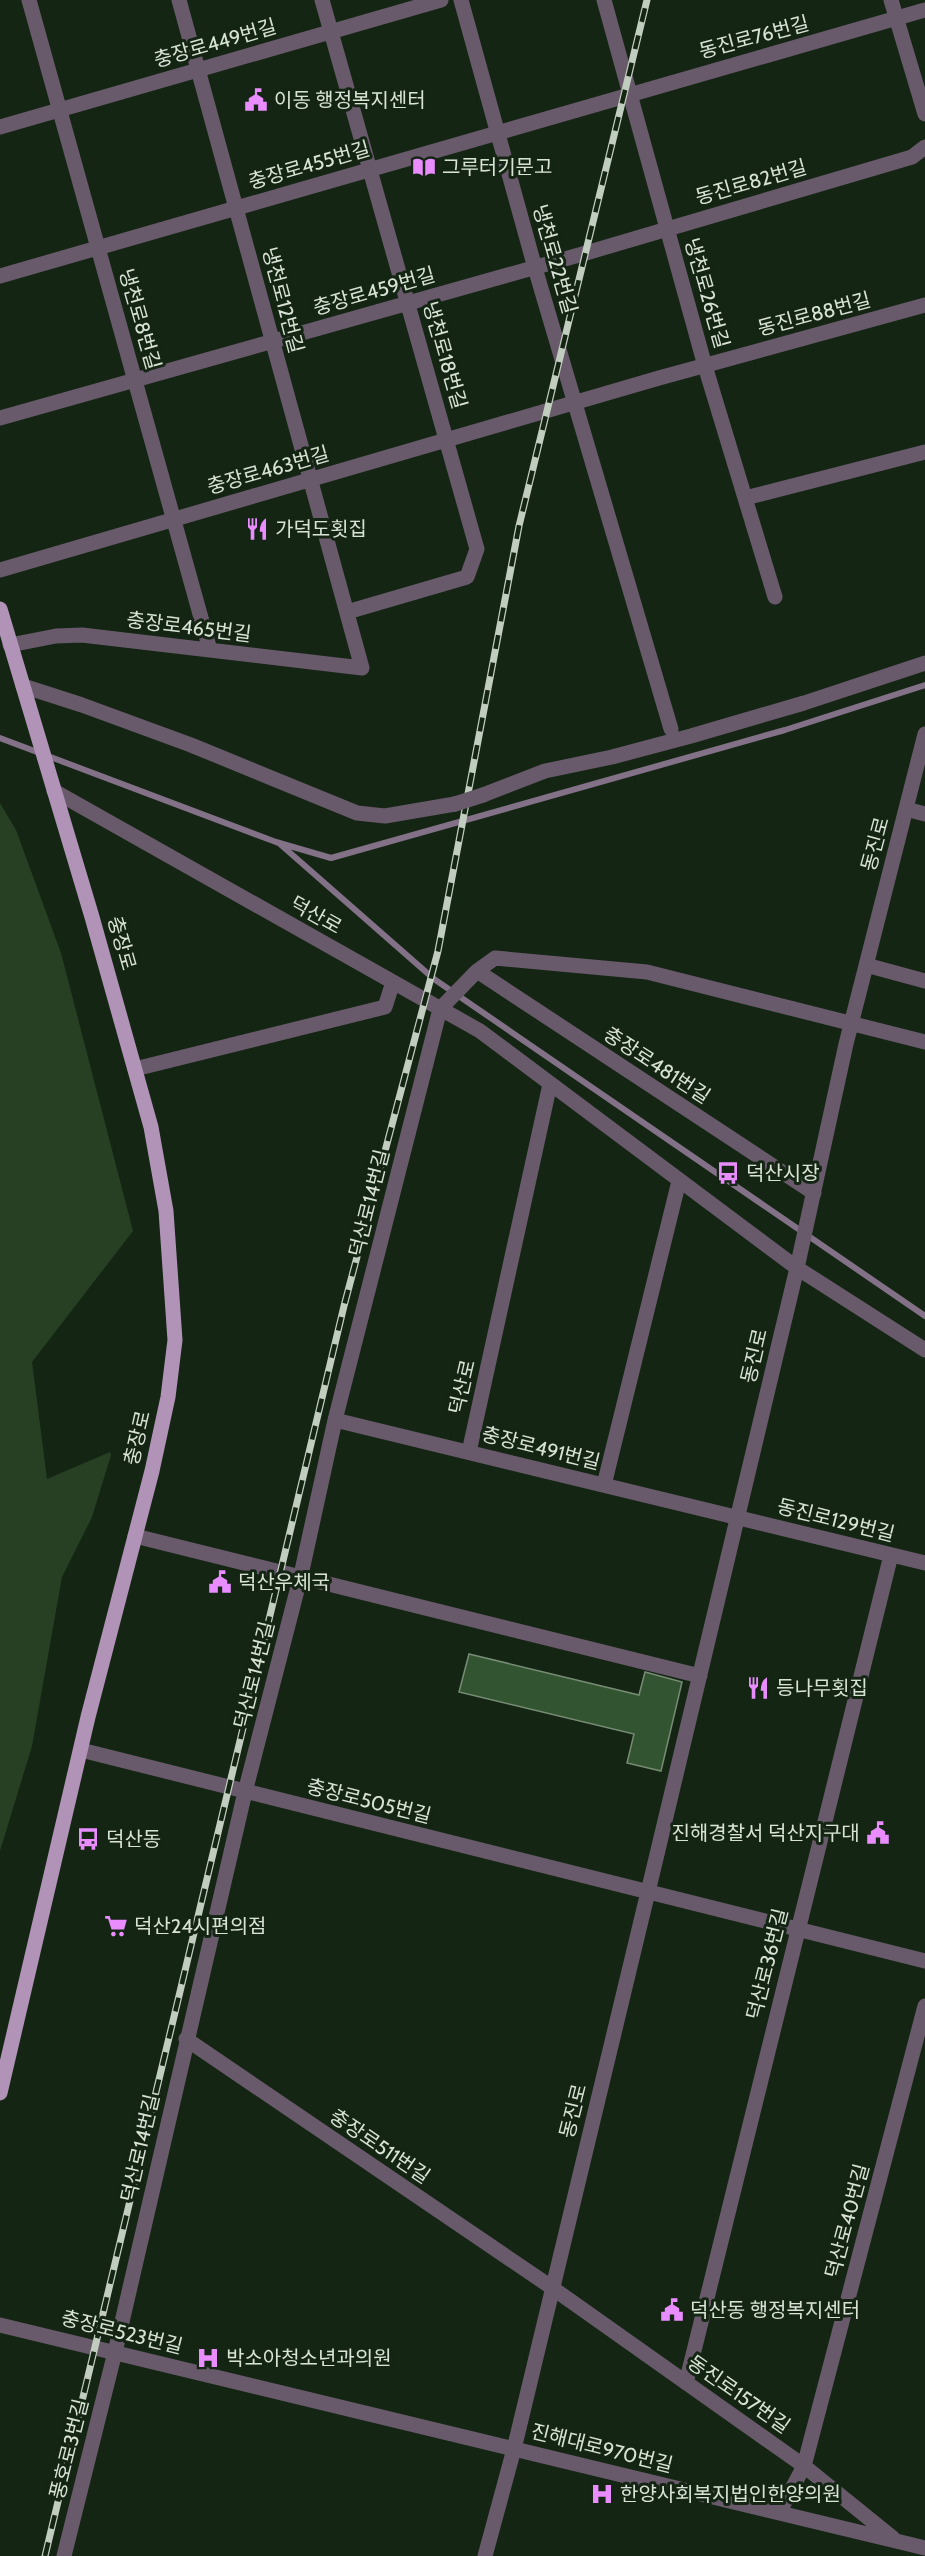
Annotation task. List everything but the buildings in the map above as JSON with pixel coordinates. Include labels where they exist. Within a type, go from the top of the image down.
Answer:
[{"type":"main road","points":[[0,609],[5,646],[24,690]]},
{"type":"main road","name":"충장로","points":[[0,2093],[81,1750],[162,1429],[174,1340],[166,1211],[151,1127],[24,690]]},
{"type":"street","name":"냉천로8번길","points":[[29,0],[210,650]]},
{"type":"street","name":"냉천로12번길","points":[[179,0],[362,668]]},
{"type":"street","name":"냉천로18번길","points":[[322,0],[477,549],[467,577],[347,612]]},
{"type":"street","name":"충장로449번길","points":[[0,127],[441,0]]},
{"type":"street","name":"냉천로22번길","points":[[461,0],[575,403]]},
{"type":"street","name":"냉천로26번길","points":[[604,0],[705,366],[775,597]]},
{"type":"street","points":[[891,0],[925,114]]},
{"type":"street","name":"동진로76번길","points":[[629,94],[925,10]]},
{"type":"street","name":"충장로455번길","points":[[0,276],[629,94]]},
{"type":"street","name":"동진로82번길","points":[[586,253],[912,157],[925,147]]},
{"type":"street","name":"충장로459번길","points":[[0,418],[586,253]]},
{"type":"street","name":"동진로88번길","points":[[547,411],[925,305]]},
{"type":"street","points":[[575,403],[671,729]]},
{"type":"street","name":"충장로463번길","points":[[0,570],[547,411]]},
{"type":"street","points":[[745,498],[925,452]]},
{"type":"street","name":"충장로465번길","points":[[5,646],[56,636],[82,636],[362,668]]},
{"type":"street","points":[[24,690],[82,705],[191,745],[357,813],[385,816],[455,804],[545,771],[612,757],[804,704],[925,663]]},
{"type":"street","name":"동진로","points":[[485,2556],[514,2449],[700,1676],[797,1268],[846,1044],[925,734]]},
{"type":"street","name":"덕산로","points":[[54,791],[480,1031],[797,1268],[925,1350]]},
{"type":"street","points":[[906,809],[925,814]]},
{"type":"street","points":[[440,1009],[477,971],[495,958],[647,972],[925,1042]]},
{"type":"street","points":[[866,965],[925,981]]},
{"type":"street","name":"충장로481번길","points":[[477,971],[814,1193]]},
{"type":"street","points":[[135,1068],[385,1007],[393,982]]},
{"type":"street","name":"덕산로14번길","points":[[115,2352],[186,2039],[245,1792],[301,1575],[335,1420],[440,1009]]},
{"type":"street","name":"덕산로","points":[[469,1452],[550,1084]]},
{"type":"street","points":[[604,1485],[679,1181]]},
{"type":"street","name":"충장로491번길","points":[[335,1420],[737,1518]]},
{"type":"street","name":"동진로129번길","points":[[737,1518],[925,1563]]},
{"type":"street","points":[[135,1536],[301,1575],[700,1676]]},
{"type":"street","name":"덕산로36번길","points":[[686,2383],[891,1555]]},
{"type":"street","name":"충장로505번길","points":[[81,1750],[925,1961]]},
{"type":"street","name":"덕산로40번길","points":[[779,2512],[804,2466],[925,2006]]},
{"type":"street","name":"충장로511번길","points":[[186,2039],[551,2288]]},
{"type":"street","name":"동진로157번길","points":[[551,2288],[804,2466],[898,2541]]},
{"type":"street","name":"충장로523번길","points":[[0,2325],[514,2449]]},
{"type":"street","name":"풍호로3번길","points":[[64,2556],[115,2352]]},
{"type":"street","name":"진해대로970번길","points":[[514,2449],[925,2548]]},
{"type":"green space","points":[[0,803],[16,830],[61,953],[133,1231],[32,1362],[47,1479],[110,1452],[111,1455],[92,1517],[62,1577],[32,1746],[0,1851]]},
{"type":"waterway","points":[[0,738],[276,842],[331,858],[785,730],[925,685]]},
{"type":"waterway","points":[[280,844],[434,979],[925,1316]]},
{"type":"railway","points":[[45,2556],[344,1306],[438,951],[519,526],[647,0]]},
{"type":"place","name":"이동 행정복지센터","points":[[256,100]]},
{"type":"place","name":"그루터기문고","points":[[424,167]]},
{"type":"place","name":"가덕도횟집","points":[[257,529]]},
{"type":"place","name":"덕산시장","points":[[728,1173]]},
{"type":"place","name":"덕산우체국","points":[[220,1582]]},
{"type":"place","name":"등나무횟집","points":[[758,1688]]},
{"type":"place","name":"진해경찰서 덕산지구대","points":[[878,1833]]},
{"type":"place","name":"덕산동","points":[[88,1839]]},
{"type":"place","name":"덕산24시편의점","points":[[116,1926]]},
{"type":"place","name":"덕산동 행정복지센터","points":[[672,2310]]},
{"type":"place","name":"박소아청소년과의원","points":[[208,2358]]},
{"type":"place","name":"한양사회복지법인한양의원","points":[[602,2494]]}]
